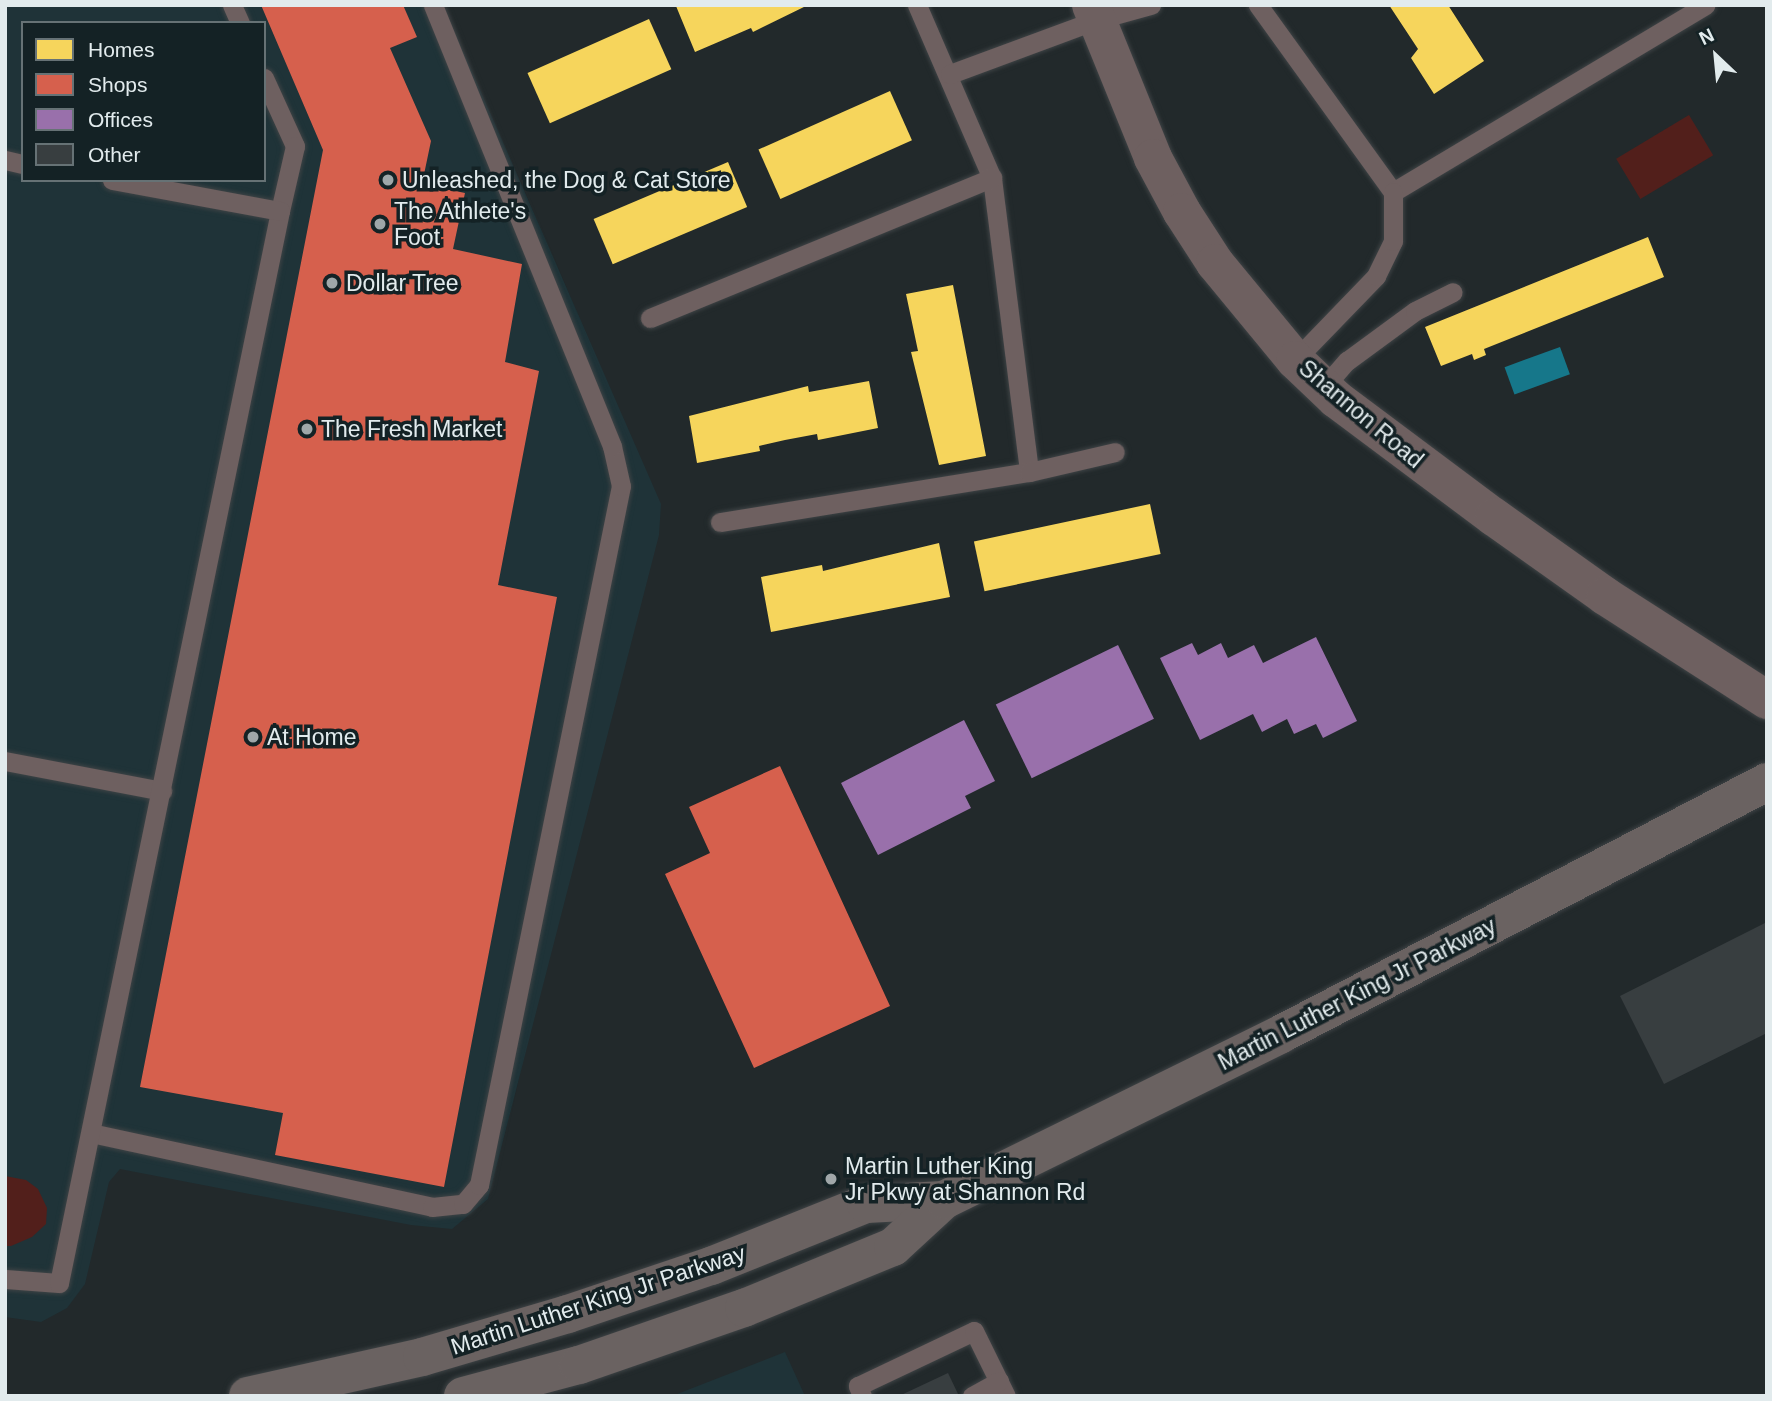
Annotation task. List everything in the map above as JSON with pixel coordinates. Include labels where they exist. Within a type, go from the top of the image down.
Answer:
[{"type":"main road","name":"Martin Luther King Jr Parkway","points":[[463,1396],[579,1365],[744,1308],[893,1247],[944,1200],[1281,1034],[1767,782]]},
{"type":"main road","name":"Martin Luther King Jr Parkway","points":[[248,1396],[422,1357],[568,1314],[711,1266],[866,1205],[944,1200]]},
{"type":"street","name":"Shannon Road","points":[[1093,13],[1153,158],[1182,212],[1214,263],[1295,360],[1409,456],[1605,596],[1767,700]]},
{"type":"lane","points":[[232,5],[239,21]]},
{"type":"lane","points":[[91,1133],[432,1207],[463,1204],[479,1185],[621,486],[612,446],[433,5]]},
{"type":"lane","points":[[917,5],[950,74],[992,178],[1029,472]]},
{"type":"lane","points":[[950,74],[1093,13],[1151,5]]},
{"type":"lane","points":[[1258,5],[1393,192],[1393,242],[1376,276],[1295,360]]},
{"type":"lane","points":[[1393,192],[1705,5]]},
{"type":"lane","points":[[5,1279],[59,1283],[295,146],[266,82]]},
{"type":"lane","points":[[650,318],[992,178]]},
{"type":"lane","points":[[123,182],[280,211]]},
{"type":"lane","points":[[1324,387],[1357,354],[1415,311],[1453,292]]},
{"type":"lane","points":[[720,522],[1029,472],[1115,452]]},
{"type":"lane","points":[[5,761],[162,790]]},
{"type":"lane","points":[[862,1396],[858,1386],[974,1331],[1002,1389],[972,1396]]},
{"type":"shaded area","points":[[5,5],[443,5],[661,504],[659,535],[488,1199],[452,1229],[411,1225],[120,1169],[109,1182],[85,1284],[67,1308],[41,1322],[5,1317]]},
{"type":"shaded area","points":[[1689,115],[1713,155],[1640,199],[1616,159]]},
{"type":"shaded area","points":[[5,1176],[26,1180],[38,1189],[47,1208],[46,1224],[32,1237],[11,1246],[5,1246]]},
{"type":"shaded area","points":[[785,1352],[805,1396],[672,1396]]},
{"type":"water","points":[[1560,347],[1570,374],[1514,394],[1505,367]]},
{"type":"building: Homes","points":[[808,5],[753,32],[751,28],[695,52],[676,6]]},
{"type":"building: Homes","points":[[1389,5],[1448,5],[1484,61],[1434,94],[1411,58],[1418,49]]},
{"type":"building: Homes","points":[[649,19],[671,69],[550,123],[527,73]]},
{"type":"building: Homes","points":[[890,91],[912,140],[780,199],[758,150]]},
{"type":"building: Homes","points":[[728,162],[747,207],[613,264],[594,219]]},
{"type":"building: Homes","points":[[1648,237],[1664,277],[1484,349],[1486,355],[1474,360],[1472,354],[1441,366],[1425,327]]},
{"type":"building: Homes","points":[[953,285],[986,456],[939,465],[911,352],[918,351],[906,294]]},
{"type":"building: Homes","points":[[869,381],[878,428],[818,440],[817,434],[785,440],[759,446],[760,451],[697,463],[689,416],[808,386],[809,392]]},
{"type":"building: Homes","points":[[1150,504],[1161,554],[985,591],[974,541]]},
{"type":"building: Homes","points":[[939,543],[950,597],[771,632],[761,577],[822,565],[823,571]]},
{"type":"building: Shops","points":[[261,5],[403,5],[417,37],[390,48],[431,141],[422,184],[465,193],[453,249],[522,264],[505,362],[539,371],[498,585],[557,597],[444,1187],[275,1155],[283,1113],[140,1087],[323,150]]},
{"type":"building: Shops","points":[[780,766],[890,1006],[754,1068],[665,874],[710,853],[689,807]]},
{"type":"building: Offices","points":[[1316,637],[1357,721],[1323,738],[1316,724],[1294,734],[1287,719],[1262,732],[1253,714],[1200,740],[1160,658],[1192,643],[1198,655],[1221,643],[1228,658],[1254,645],[1263,663]]},
{"type":"building: Offices","points":[[1118,645],[1154,719],[1032,778],[996,705]]},
{"type":"building: Offices","points":[[964,720],[995,781],[965,796],[971,808],[878,855],[841,783]]},
{"type":"building: Other","points":[[1767,922],[1767,1033],[1664,1084],[1620,996]]},
{"type":"building: Other","points":[[948,1373],[959,1396],[899,1396]]},
{"type":"place","name":"Unleashed, the Dog & Cat Store","points":[[388,180]]},
{"type":"place","name":"The Athlete's Foot","points":[[380,224]]},
{"type":"place","name":"Dollar Tree","points":[[332,283]]},
{"type":"place","name":"The Fresh Market","points":[[307,429]]},
{"type":"place","name":"At Home","points":[[253,737]]},
{"type":"place","name":"Martin Luther King Jr Pkwy at Shannon Rd","points":[[831,1179]]}]
